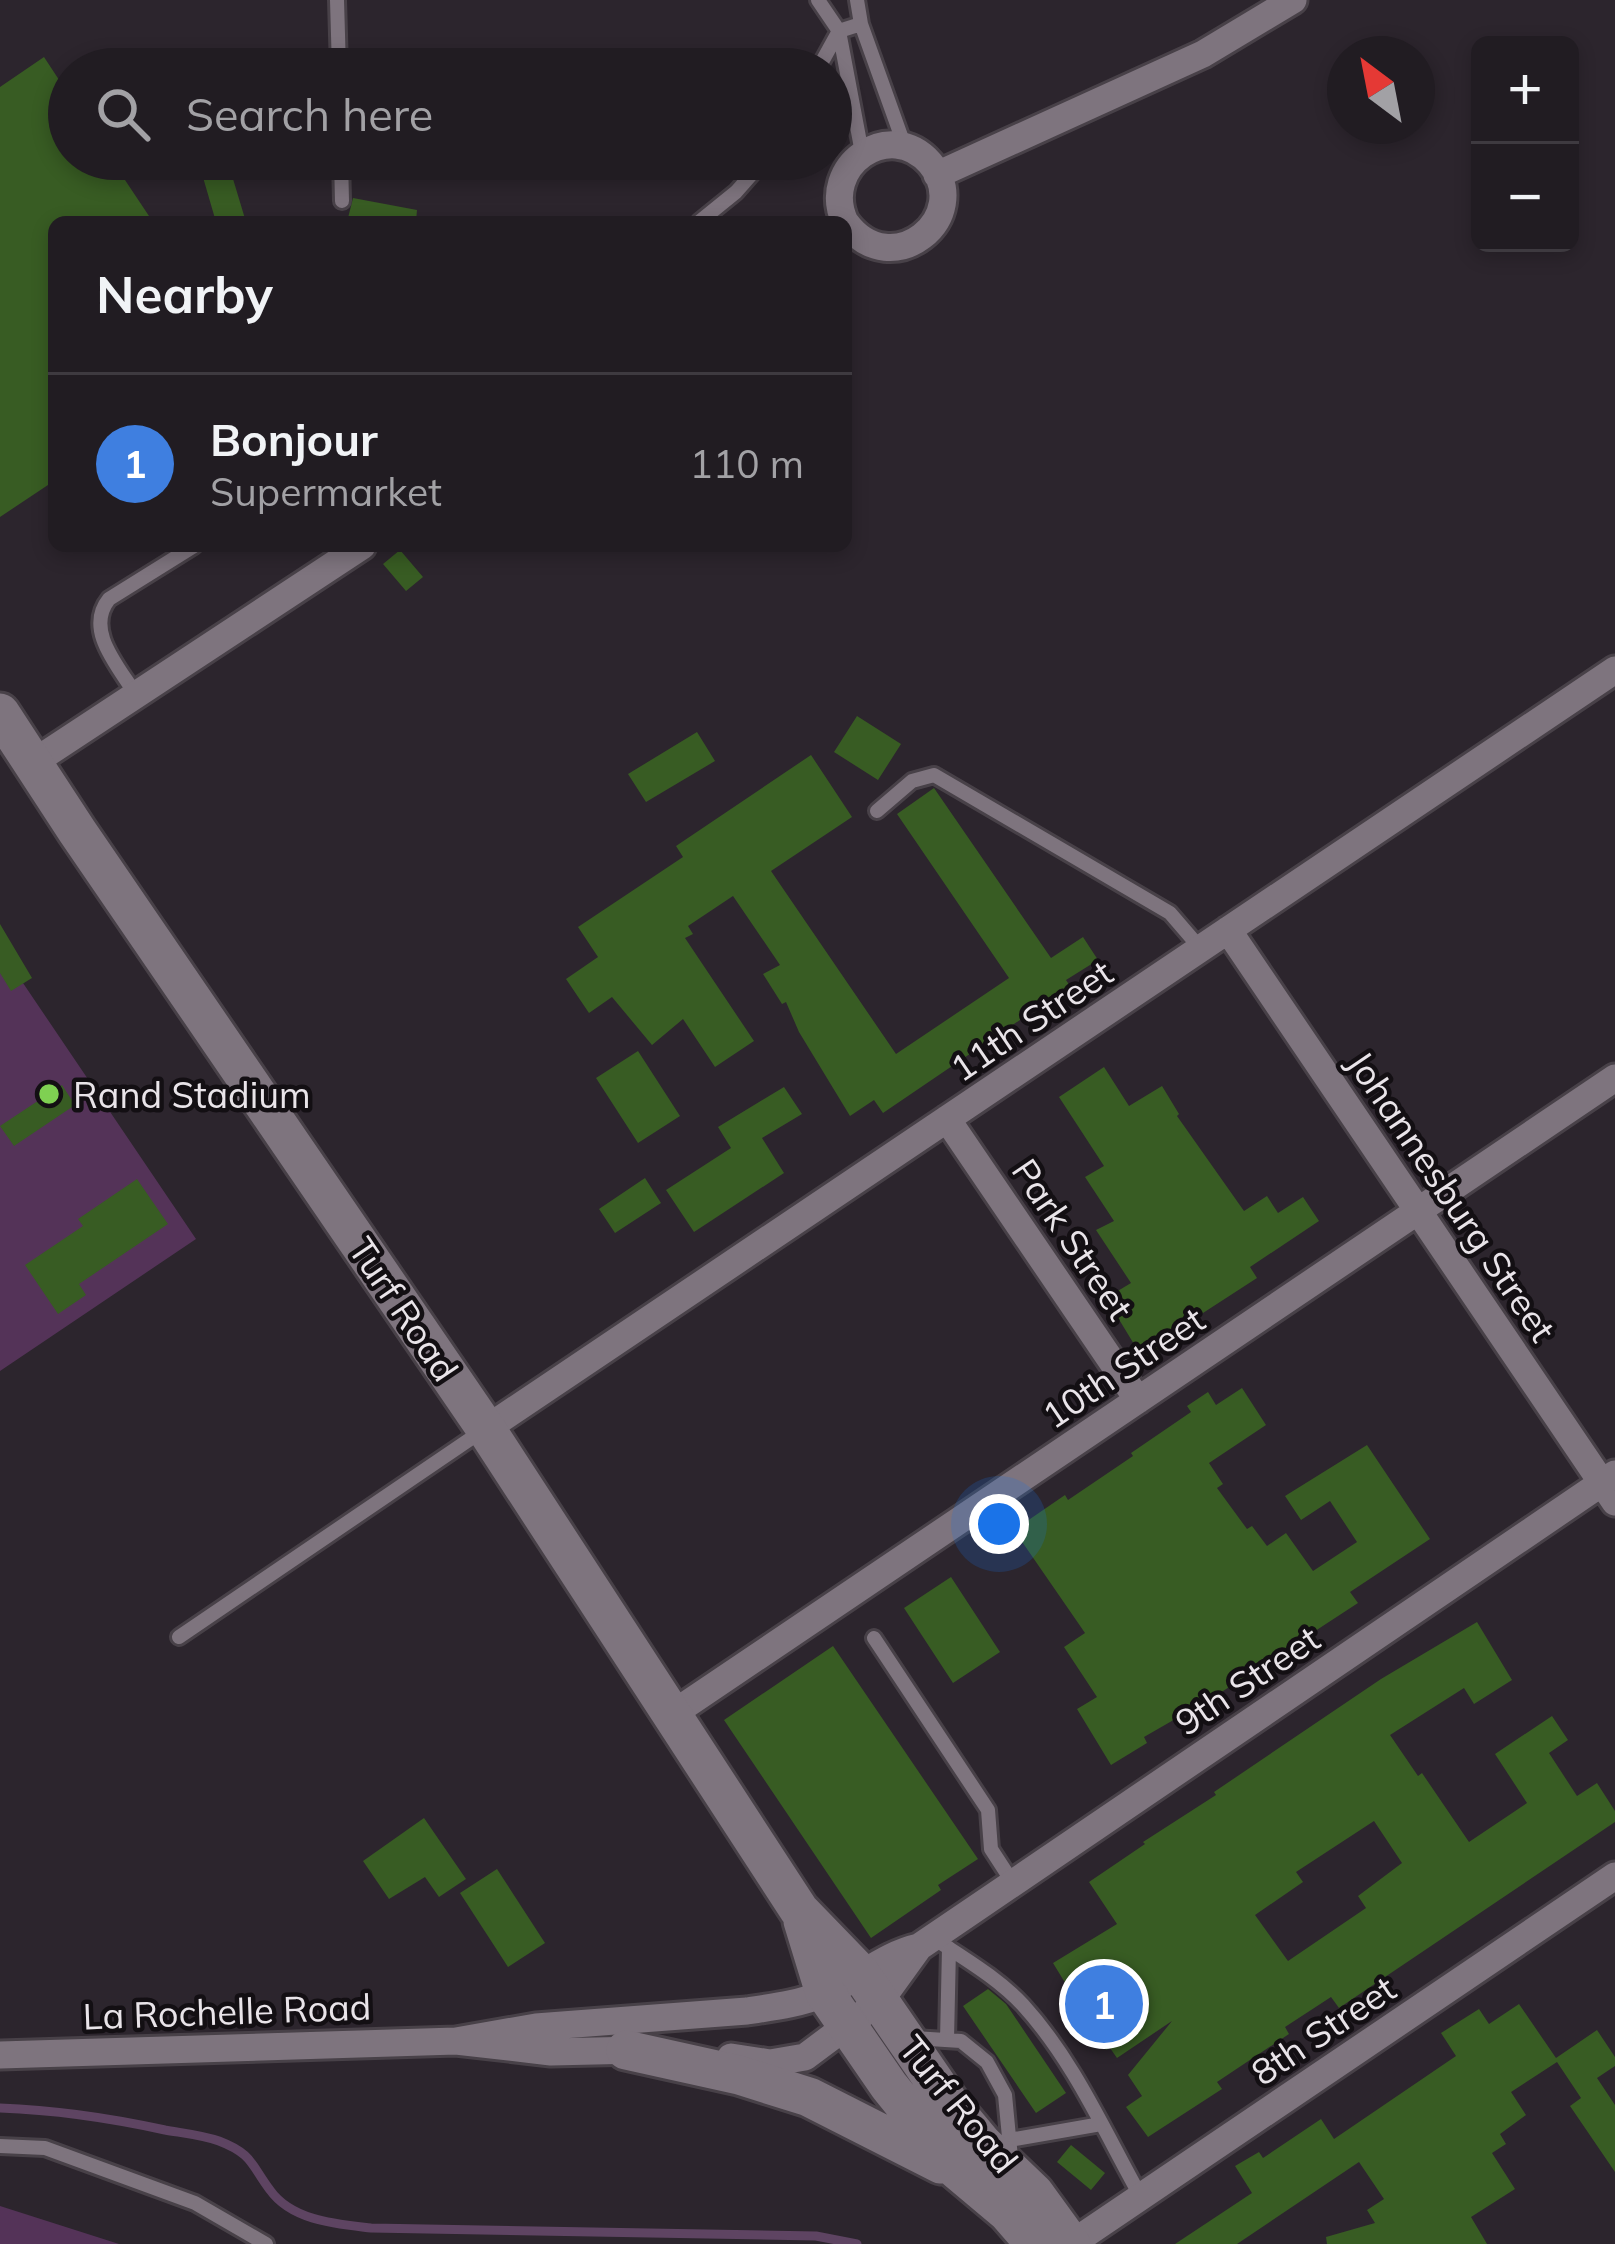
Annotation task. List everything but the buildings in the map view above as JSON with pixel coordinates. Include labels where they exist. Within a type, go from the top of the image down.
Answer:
[{"type":"main road","name":"Turf Road","points":[[0,712],[486,1429],[800,1910],[870,1987],[982,2143],[1011,2156],[1071,2244]]},
{"type":"main road","name":"Turf Road","points":[[800,1910],[825,1994],[911,2116],[957,2170],[1007,2212],[1035,2244]]},
{"type":"main road","points":[[626,2050],[795,2091],[957,2170]]},
{"type":"street","points":[[937,175],[1203,54],[1293,0]]},
{"type":"street","points":[[852,165],[862,153],[890,145],[905,147],[930,163],[941,189],[941,204],[929,230],[905,246],[874,246],[852,230]]},
{"type":"street","points":[[842,180],[839,202],[844,216]]},
{"type":"street","points":[[34,762],[353,552]]},
{"type":"street","name":"11th Street","points":[[486,1429],[1615,670]]},
{"type":"street","name":"Johannesburg Street","points":[[1228,930],[1611,1486]]},
{"type":"street","name":"10th Street","points":[[671,1715],[1615,1078]]},
{"type":"street","name":"Park Street","points":[[947,1119],[1138,1400]]},
{"type":"street","name":"9th Street","points":[[870,1987],[898,1952],[933,1944],[1013,1882],[1611,1486]]},
{"type":"street","name":"8th Street","points":[[1071,2244],[1615,1876]]},
{"type":"street","name":"La Rochelle Road","points":[[457,2041],[536,2027],[764,2008],[870,1987]]},
{"type":"street","name":"La Rochelle Road","points":[[0,2054],[457,2041],[551,2052],[701,2053],[787,2062],[805,2057],[848,2026],[870,1987]]},
{"type":"lane","points":[[338,0],[339,48]]},
{"type":"lane","points":[[818,0],[838,31],[841,48]]},
{"type":"lane","points":[[857,0],[861,24],[905,147]]},
{"type":"lane","points":[[829,48],[838,31],[861,24]]},
{"type":"lane","points":[[852,102],[862,153]]},
{"type":"lane","points":[[342,180],[342,201]]},
{"type":"lane","points":[[706,216],[747,180]]},
{"type":"lane","points":[[136,695],[102,636],[100,610],[109,599],[184,552]]},
{"type":"lane","points":[[877,812],[912,782],[934,775],[1170,913],[1201,949]]},
{"type":"lane","points":[[178,1637],[486,1429]]},
{"type":"lane","points":[[874,1638],[988,1810],[992,1849],[1013,1882]]},
{"type":"lane","points":[[933,1944],[977,1966],[1021,2003],[1077,2075],[1141,2197]]},
{"type":"lane","points":[[933,1944],[946,2040]]},
{"type":"lane","points":[[902,2037],[961,2041],[987,2062],[1005,2095],[1011,2156],[1102,2124]]},
{"type":"lane","points":[[0,2146],[45,2148],[174,2195],[266,2244]]},
{"type":"shaded area","name":"Rand Stadium","points":[[0,949],[196,1239],[0,1371]]},
{"type":"shaded area","points":[[0,2206],[119,2244],[0,2244]]},
{"type":"waterway","points":[[0,2108],[103,2118],[219,2141],[245,2156],[290,2208],[344,2225],[816,2236],[857,2244]]},
{"type":"place","name":"Rand Stadium","points":[[49,1094]]},
{"type":"place","name":"Bonjour","points":[[1104,2004]]}]
